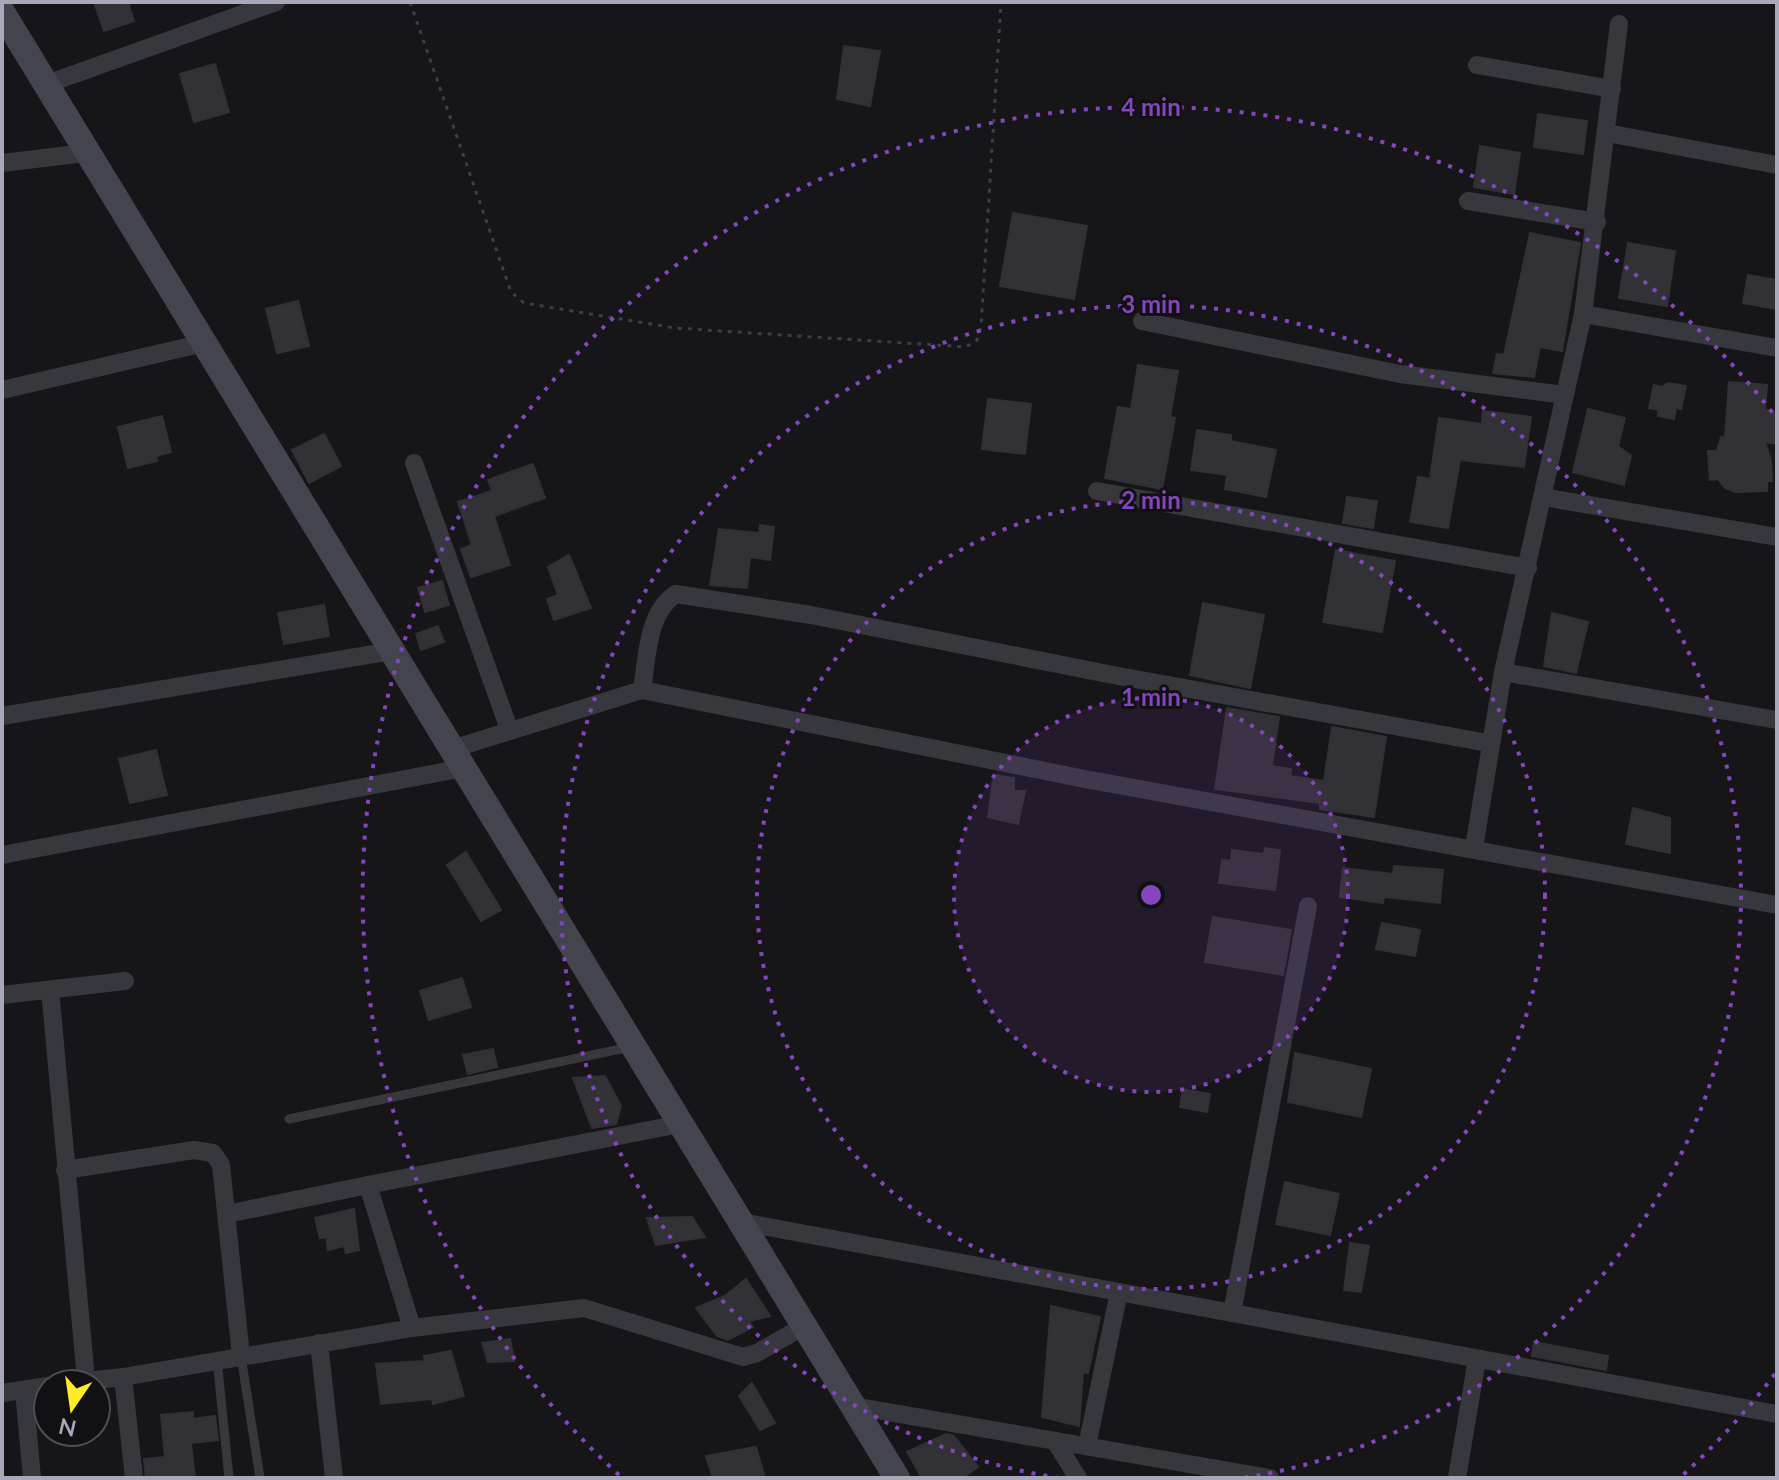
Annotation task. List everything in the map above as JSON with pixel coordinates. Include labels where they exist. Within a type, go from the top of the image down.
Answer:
[{"type":"main road","points":[[2,12],[85,153],[897,1478]]},
{"type":"street","points":[[44,85],[276,2]]},
{"type":"street","points":[[1474,848],[1488,743],[1583,314],[1597,222],[1619,24]]},
{"type":"street","points":[[1477,65],[1612,89]]},
{"type":"street","points":[[1607,133],[1777,165]]},
{"type":"street","points":[[2,163],[85,153]]},
{"type":"street","points":[[1468,201],[1597,222]]},
{"type":"street","points":[[1583,314],[1777,348]]},
{"type":"street","points":[[1142,321],[1400,374],[1565,395]]},
{"type":"street","points":[[2,390],[204,343]]},
{"type":"street","points":[[414,463],[509,729]]},
{"type":"street","points":[[1097,491],[1528,568]]},
{"type":"street","points":[[1543,497],[1777,537]]},
{"type":"street","points":[[642,690],[652,631],[663,602],[676,594],[692,594],[1488,743]]},
{"type":"street","points":[[2,716],[392,651]]},
{"type":"street","points":[[1503,672],[1777,720]]},
{"type":"street","points":[[2,855],[458,759],[509,729],[642,690],[1085,779],[1777,905]]},
{"type":"street","points":[[1232,1313],[1308,906]]},
{"type":"street","points":[[2,995],[125,981]]},
{"type":"street","points":[[50,990],[85,1368]]},
{"type":"street","points":[[227,1214],[680,1124]]},
{"type":"street","points":[[65,1170],[194,1150],[213,1153],[221,1165],[241,1356]]},
{"type":"street","points":[[368,1185],[412,1328]]},
{"type":"street","points":[[741,1222],[1777,1414]]},
{"type":"street","points":[[1087,1446],[1119,1292]]},
{"type":"street","points":[[112,1378],[412,1328],[584,1308],[743,1357],[757,1353],[804,1326]]},
{"type":"street","points":[[319,1343],[334,1478]]},
{"type":"street","points":[[1457,1478],[1477,1359]]},
{"type":"street","points":[[123,1377],[134,1478]]},
{"type":"street","points":[[2,1393],[32,1389]]},
{"type":"street","points":[[24,1391],[32,1478]]},
{"type":"street","points":[[853,1406],[1270,1478]]},
{"type":"street","points":[[1055,1441],[1078,1478]]},
{"type":"lane","points":[[289,1119],[633,1047]]},
{"type":"lane","points":[[241,1356],[260,1478]]},
{"type":"lane","points":[[217,1359],[229,1478]]},
{"type":"path","points":[[410,2],[511,292],[524,303],[675,328],[966,347],[977,340],[981,327],[1001,2]]},
{"type":"building","points":[[94,2],[128,2],[134,21],[104,31]]},
{"type":"building","points":[[844,46],[880,51],[870,106],[837,99]]},
{"type":"building","points":[[215,64],[229,112],[194,122],[180,74]]},
{"type":"building","points":[[1538,114],[1587,121],[1583,154],[1534,147]]},
{"type":"building","points":[[1480,146],[1520,153],[1514,194],[1474,187]]},
{"type":"building","points":[[1013,213],[1087,226],[1074,299],[1000,286]]},
{"type":"building","points":[[1530,233],[1580,243],[1562,351],[1540,347],[1534,377],[1493,373],[1497,354],[1504,355]]},
{"type":"building","points":[[1628,243],[1675,251],[1667,306],[1619,298]]},
{"type":"building","points":[[1748,275],[1777,280],[1777,309],[1743,303]]},
{"type":"building","points":[[298,301],[309,346],[277,353],[266,309]]},
{"type":"building","points":[[1138,365],[1178,371],[1170,417],[1175,418],[1162,489],[1105,478],[1118,407],[1131,409]]},
{"type":"building","points":[[1729,382],[1767,385],[1765,410],[1777,412],[1777,444],[1765,442],[1771,461],[1772,481],[1767,481],[1767,491],[1736,492],[1725,488],[1718,479],[1710,480],[1708,451],[1717,451],[1721,437],[1725,438]]},
{"type":"building","points":[[1668,383],[1686,386],[1681,409],[1676,408],[1674,419],[1658,416],[1659,410],[1649,408],[1654,385],[1662,387]]},
{"type":"building","points":[[988,399],[1031,404],[1025,454],[982,449]]},
{"type":"building","points":[[1588,409],[1625,418],[1618,446],[1631,456],[1624,485],[1573,472]]},
{"type":"building","points":[[1483,411],[1531,417],[1524,467],[1460,460],[1448,528],[1410,522],[1418,477],[1430,479],[1439,418],[1482,424]]},
{"type":"building","points":[[162,416],[171,452],[156,456],[157,461],[128,468],[118,427]]},
{"type":"building","points":[[1197,430],[1231,435],[1231,441],[1276,450],[1266,497],[1225,489],[1227,475],[1191,470]]},
{"type":"building","points":[[324,434],[341,466],[309,483],[292,450]]},
{"type":"building","points":[[533,464],[545,498],[494,516],[510,565],[471,577],[461,549],[472,545],[458,502],[492,491],[488,480]]},
{"type":"building","points":[[1347,497],[1377,501],[1373,528],[1343,523]]},
{"type":"building","points":[[760,525],[774,527],[770,560],[750,557],[747,588],[710,585],[719,529],[759,533]]},
{"type":"building","points":[[1336,550],[1395,561],[1382,632],[1323,622]]},
{"type":"building","points":[[569,555],[591,608],[554,620],[547,599],[558,595],[548,567]]},
{"type":"building","points":[[442,581],[449,605],[425,612],[418,588]]},
{"type":"building","points":[[1203,603],[1264,615],[1250,688],[1190,675]]},
{"type":"building","points":[[324,605],[329,636],[284,644],[278,613]]},
{"type":"building","points":[[1552,613],[1588,622],[1576,673],[1544,666]]},
{"type":"building","points":[[438,626],[444,642],[421,650],[416,634]]},
{"type":"building","points":[[1227,708],[1279,717],[1272,766],[1291,769],[1290,776],[1324,781],[1332,727],[1386,737],[1374,817],[1320,809],[1320,803],[1215,789]]},
{"type":"building","points":[[156,750],[167,795],[130,803],[119,759]]},
{"type":"building","points":[[994,775],[1014,778],[1014,791],[1025,791],[1018,824],[988,817]]},
{"type":"building","points":[[1633,808],[1670,818],[1670,853],[1626,844]]},
{"type":"building","points":[[1265,848],[1280,850],[1275,890],[1219,883],[1222,860],[1231,861],[1232,850],[1264,854]]},
{"type":"building","points":[[466,852],[501,910],[481,921],[447,865]]},
{"type":"building","points":[[1394,866],[1443,870],[1440,903],[1384,897],[1383,903],[1340,897],[1343,868],[1393,874]]},
{"type":"building","points":[[1213,917],[1291,930],[1283,975],[1205,962]]},
{"type":"building","points":[[1382,923],[1420,930],[1415,956],[1376,949]]},
{"type":"building","points":[[462,978],[471,1007],[429,1020],[420,991]]},
{"type":"building","points":[[493,1049],[497,1067],[468,1074],[463,1055]]},
{"type":"building","points":[[1295,1053],[1371,1069],[1361,1117],[1288,1102]]},
{"type":"building","points":[[605,1076],[621,1106],[616,1124],[592,1128],[573,1078]]},
{"type":"building","points":[[1183,1089],[1210,1094],[1207,1112],[1180,1107]]},
{"type":"building","points":[[1285,1182],[1339,1194],[1330,1235],[1276,1224]]},
{"type":"building","points":[[354,1209],[359,1250],[346,1253],[344,1246],[328,1250],[326,1237],[320,1238],[315,1218]]},
{"type":"building","points":[[692,1217],[705,1237],[656,1245],[647,1218]]},
{"type":"building","points":[[1350,1243],[1369,1246],[1361,1292],[1344,1290]]},
{"type":"building","points":[[746,1279],[770,1316],[749,1321],[753,1327],[728,1340],[717,1336],[696,1308],[725,1296]]},
{"type":"building","points":[[1051,1306],[1100,1317],[1088,1373],[1083,1372],[1079,1426],[1042,1417]]},
{"type":"building","points":[[510,1339],[514,1361],[488,1362],[482,1343]]},
{"type":"building","points":[[1534,1342],[1608,1356],[1606,1370],[1532,1356]]},
{"type":"building","points":[[451,1351],[464,1396],[433,1404],[432,1399],[381,1404],[376,1364],[425,1361],[424,1356]]},
{"type":"building","points":[[752,1383],[775,1423],[760,1430],[739,1396]]},
{"type":"building","points":[[193,1412],[193,1419],[215,1416],[218,1440],[191,1443],[195,1478],[146,1478],[144,1459],[165,1457],[161,1415]]},
{"type":"building","points":[[946,1434],[954,1436],[978,1467],[962,1478],[922,1478],[907,1452]]},
{"type":"building","points":[[756,1447],[765,1478],[713,1478],[706,1456]]}]
